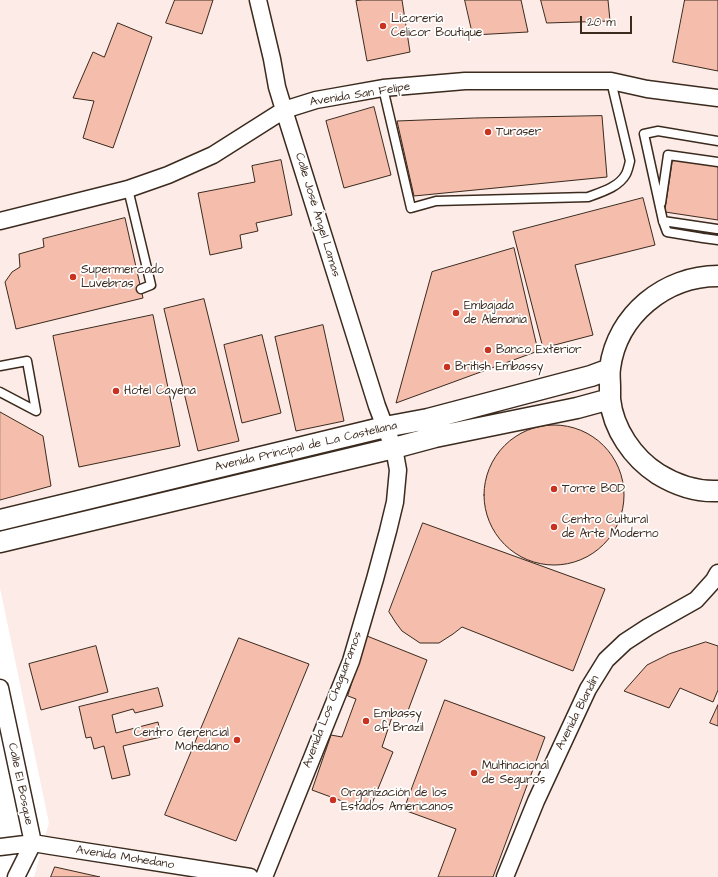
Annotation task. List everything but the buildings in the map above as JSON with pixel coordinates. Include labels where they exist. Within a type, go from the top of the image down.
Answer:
[{"type":"street","name":"Calle José Ángel Lamas","points":[[258,0],[277,87],[377,406],[394,448]]},
{"type":"street","name":"Avenida San Felipe","points":[[0,221],[128,189],[168,176],[213,155],[284,110],[316,100],[383,88],[465,81],[611,81],[647,89],[718,98]]},
{"type":"street","points":[[718,276],[692,278],[677,283],[662,290],[649,300],[637,311],[624,328],[613,353],[610,369],[610,399],[614,416],[625,440],[639,458],[651,469],[680,485],[696,489],[718,491]]},
{"type":"street","name":"Avenida Principal de La Castellana","points":[[0,520],[385,427],[428,419],[591,376],[610,369]]},
{"type":"street","name":"Avenida Principal de La Castellana","points":[[0,542],[394,448],[434,437],[577,408],[610,399]]},
{"type":"street","name":"Avenida Los Chaguaramos","points":[[264,877],[351,661],[375,579],[395,502],[398,470],[394,448]]},
{"type":"street","name":"Avenida Blandín","points":[[505,877],[536,801],[588,689],[606,660],[625,642],[648,627],[696,600],[717,579]]},
{"type":"street","name":"Calle El Bosque","points":[[0,688],[33,843]]},
{"type":"street","points":[[16,877],[33,843]]},
{"type":"street","name":"Avenida Mohedano","points":[[0,847],[33,843],[250,877]]},
{"type":"lane","points":[[383,88],[411,208],[436,202],[588,197],[606,190],[621,181],[627,173],[630,161],[611,81]]},
{"type":"lane","points":[[718,141],[658,131],[644,134],[663,221],[667,232],[718,240]]},
{"type":"lane","points":[[660,208],[668,155],[718,162]]},
{"type":"lane","points":[[128,189],[151,285],[141,289]]},
{"type":"lane","points":[[663,221],[717,229]]},
{"type":"lane","points":[[0,366],[27,361],[36,410],[0,392]]},
{"type":"shaded area","points":[[0,0],[718,0],[718,877],[34,877],[49,823],[0,588]]},
{"type":"place","name":"Licorería Celicor Boutique","points":[[383,26]]},
{"type":"place","name":"Turaser","points":[[488,132]]},
{"type":"place","name":"Supermercado Luvebras","points":[[73,277]]},
{"type":"place","name":"Embajada de Alemania","points":[[456,313]]},
{"type":"place","name":"Banco Exterior","points":[[488,350]]},
{"type":"place","name":"British Embassy","points":[[447,367]]},
{"type":"place","name":"Hotel Cayena","points":[[116,391]]},
{"type":"place","name":"Torre BOD","points":[[554,489]]},
{"type":"place","name":"Centro Cultural de Arte Moderno","points":[[554,527]]},
{"type":"place","name":"Embassy of Brazil","points":[[366,721]]},
{"type":"place","name":"Centro Gerencial Mohedano","points":[[237,740]]},
{"type":"place","name":"Multinacional de Seguros","points":[[474,773]]},
{"type":"place","name":"Organización de los Estados Americanos","points":[[333,800]]}]
